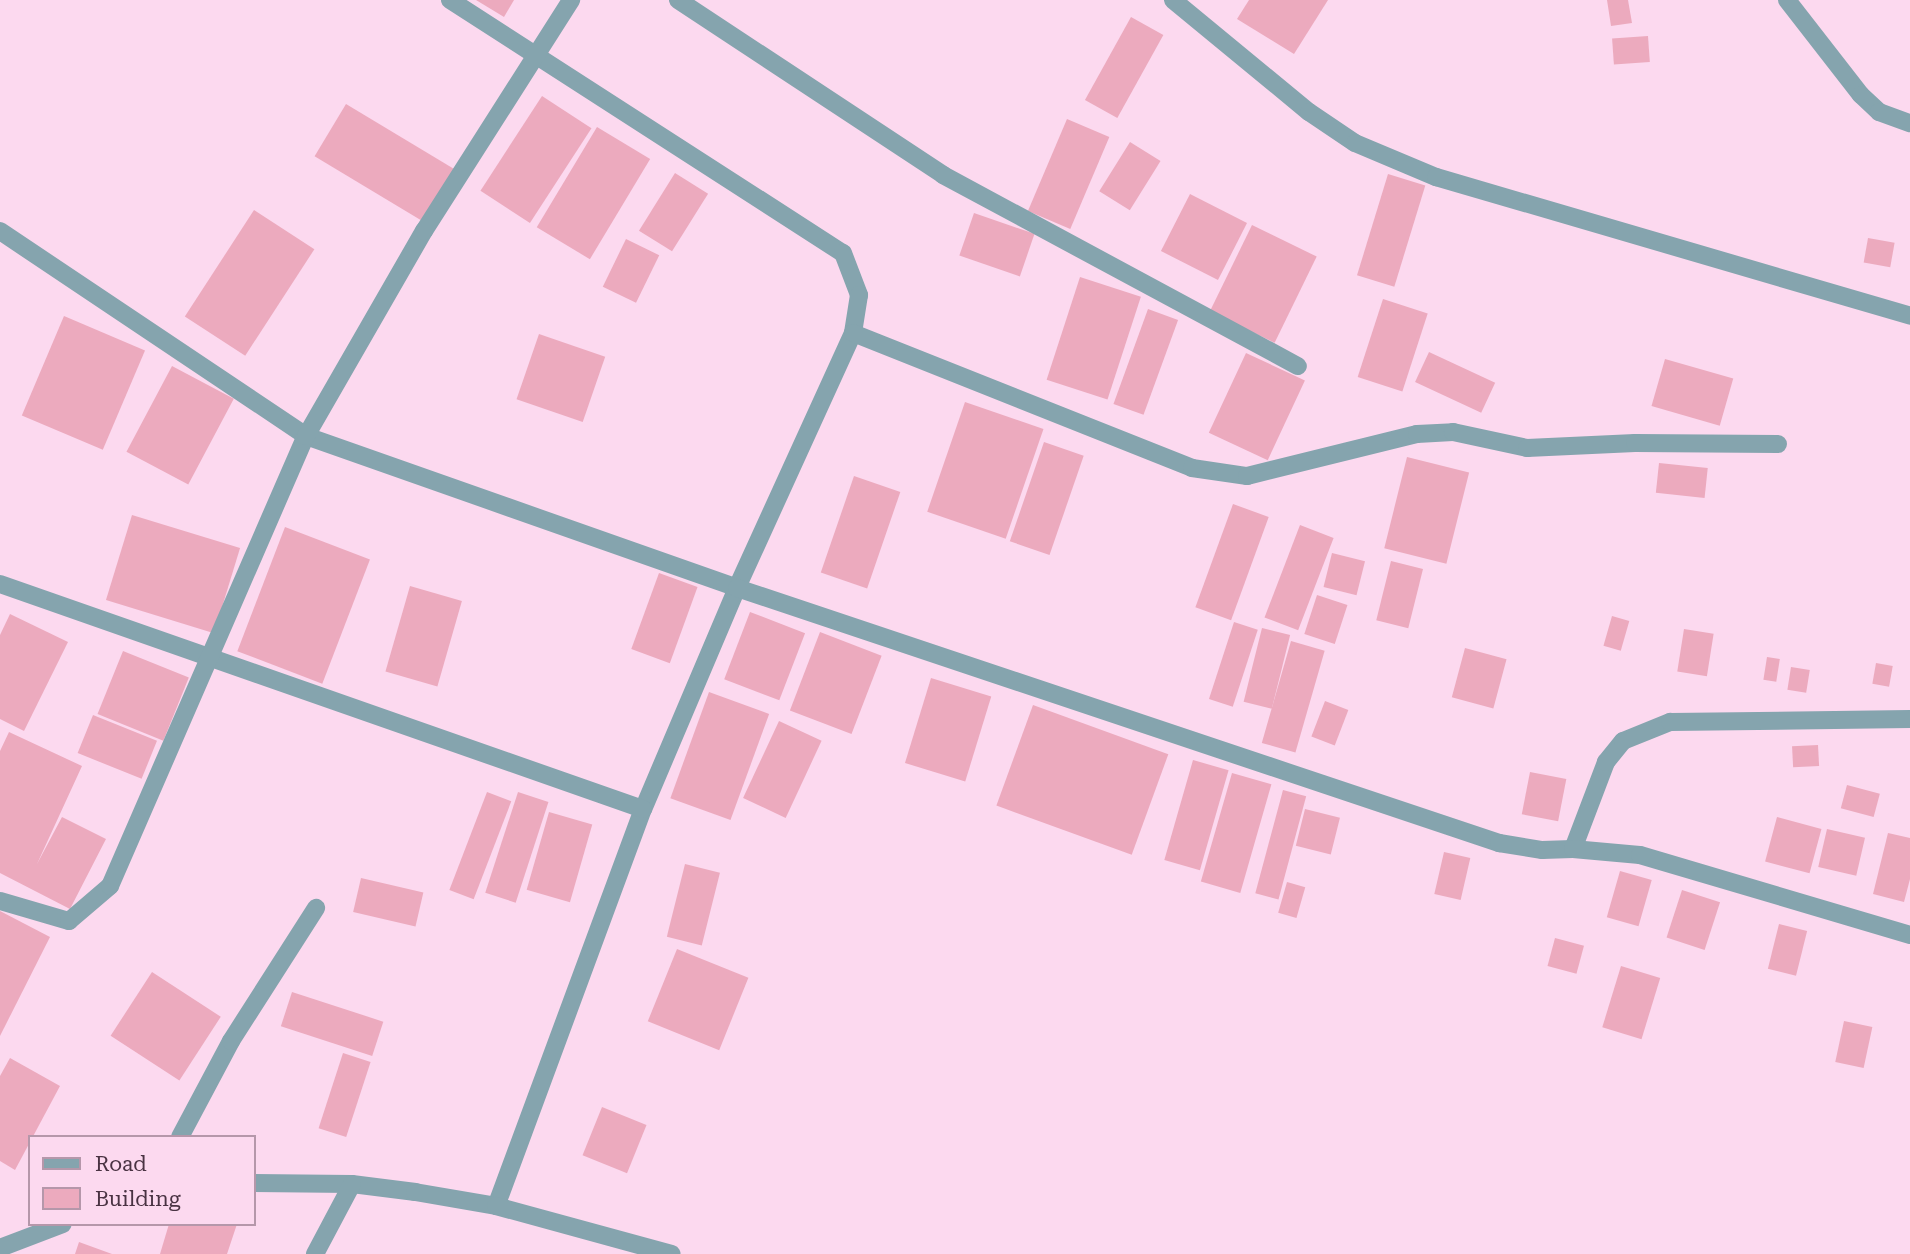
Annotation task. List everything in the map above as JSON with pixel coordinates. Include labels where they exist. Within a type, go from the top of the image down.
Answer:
[{"type":"street","points":[[450,0],[533,57],[844,253],[859,295],[853,333],[737,588],[643,809],[496,1206]]},
{"type":"street","points":[[0,901],[69,921],[110,886],[306,436],[424,231],[571,0]]},
{"type":"street","points":[[678,0],[943,175],[1298,366]]},
{"type":"street","points":[[1173,0],[1309,112],[1355,143],[1436,177],[1910,316]]},
{"type":"street","points":[[1787,0],[1861,95],[1879,112],[1910,123]]},
{"type":"street","points":[[0,231],[306,436],[737,588],[1499,843],[1542,850],[1573,849],[1640,855],[1910,935]]},
{"type":"street","points":[[853,333],[1192,468],[1247,476],[1416,434],[1453,432],[1527,448],[1635,443],[1778,444]]},
{"type":"street","points":[[0,584],[209,660],[643,809]]},
{"type":"street","points":[[1573,849],[1606,762],[1623,741],[1643,730],[1670,722],[1910,719]]},
{"type":"street","points":[[181,1135],[231,1041],[316,908]]},
{"type":"street","points":[[256,1183],[352,1184],[496,1206],[644,1250],[672,1254]]},
{"type":"street","points":[[315,1254],[352,1184]]},
{"type":"street","points":[[0,1248],[58,1226]]},
{"type":"building","points":[[476,0],[514,0],[504,17]]},
{"type":"building","points":[[1249,0],[1328,0],[1294,54],[1237,19]]},
{"type":"building","points":[[1607,0],[1628,0],[1632,23],[1611,26]]},
{"type":"building","points":[[1131,17],[1163,35],[1117,118],[1085,100]]},
{"type":"building","points":[[1648,36],[1650,62],[1614,64],[1612,39]]},
{"type":"building","points":[[542,96],[591,128],[530,223],[480,191]]},
{"type":"building","points":[[346,104],[458,171],[427,224],[315,156]]},
{"type":"building","points":[[1067,119],[1109,137],[1070,229],[1028,211]]},
{"type":"building","points":[[597,127],[650,159],[590,259],[537,227]]},
{"type":"building","points":[[1130,142],[1161,161],[1130,210],[1099,191]]},
{"type":"building","points":[[675,173],[708,194],[672,251],[639,231]]},
{"type":"building","points":[[1388,174],[1425,185],[1394,287],[1357,275]]},
{"type":"building","points":[[1190,194],[1247,223],[1218,280],[1161,251]]},
{"type":"building","points":[[254,210],[314,249],[245,356],[185,317]]},
{"type":"building","points":[[974,213],[1035,234],[1020,276],[959,256]]},
{"type":"building","points":[[1252,225],[1317,257],[1275,343],[1210,311]]},
{"type":"building","points":[[1868,238],[1895,243],[1890,267],[1864,263]]},
{"type":"building","points":[[626,239],[659,255],[636,303],[603,287]]},
{"type":"building","points":[[1080,277],[1141,297],[1107,399],[1047,380]]},
{"type":"building","points":[[1383,299],[1428,314],[1402,392],[1358,377]]},
{"type":"building","points":[[1148,309],[1178,320],[1144,415],[1113,404]]},
{"type":"building","points":[[64,316],[145,350],[103,450],[22,415]]},
{"type":"building","points":[[539,334],[605,357],[583,422],[517,399]]},
{"type":"building","points":[[1429,352],[1495,383],[1481,413],[1415,382]]},
{"type":"building","points":[[1246,353],[1305,380],[1268,460],[1209,433]]},
{"type":"building","points":[[1665,359],[1733,379],[1720,426],[1651,406]]},
{"type":"building","points":[[172,366],[234,399],[188,485],[126,452]]},
{"type":"building","points":[[965,402],[1043,429],[1006,539],[927,512]]},
{"type":"building","points":[[1044,442],[1084,456],[1050,555],[1010,541]]},
{"type":"building","points":[[1407,457],[1469,472],[1446,564],[1384,548]]},
{"type":"building","points":[[1659,463],[1708,468],[1705,498],[1656,493]]},
{"type":"building","points":[[854,476],[900,492],[867,588],[821,572]]},
{"type":"building","points":[[1233,504],[1269,517],[1231,620],[1195,607]]},
{"type":"building","points":[[132,515],[240,548],[214,633],[106,600]]},
{"type":"building","points":[[1300,525],[1334,538],[1298,630],[1265,617]]},
{"type":"building","points":[[285,527],[370,560],[322,684],[237,651]]},
{"type":"building","points":[[1332,553],[1365,561],[1357,595],[1324,587]]},
{"type":"building","points":[[1391,561],[1423,569],[1408,628],[1376,620]]},
{"type":"building","points":[[659,573],[698,587],[670,663],[631,649]]},
{"type":"building","points":[[410,586],[462,601],[437,686],[385,672]]},
{"type":"building","points":[[1317,595],[1347,605],[1335,644],[1304,634]]},
{"type":"building","points":[[750,612],[805,633],[779,700],[724,679]]},
{"type":"building","points":[[10,614],[68,642],[24,731],[0,719],[0,635]]},
{"type":"building","points":[[1612,616],[1629,621],[1621,651],[1603,646]]},
{"type":"building","points":[[1234,622],[1258,630],[1233,707],[1209,699]]},
{"type":"building","points":[[1262,628],[1290,635],[1272,709],[1244,702]]},
{"type":"building","points":[[1684,629],[1714,634],[1707,676],[1677,671]]},
{"type":"building","points":[[820,632],[882,656],[852,734],[790,710]]},
{"type":"building","points":[[1291,641],[1325,651],[1295,753],[1262,743]]},
{"type":"building","points":[[1465,648],[1507,659],[1493,708],[1452,697]]},
{"type":"building","points":[[123,651],[189,678],[163,741],[98,714]]},
{"type":"building","points":[[1767,657],[1780,659],[1776,682],[1763,680]]},
{"type":"building","points":[[1876,663],[1893,666],[1889,687],[1872,684]]},
{"type":"building","points":[[1791,667],[1810,670],[1806,693],[1787,690]]},
{"type":"building","points":[[931,678],[991,696],[965,782],[905,763]]},
{"type":"building","points":[[709,692],[769,714],[730,820],[670,798]]},
{"type":"building","points":[[1325,701],[1348,710],[1335,745],[1311,736]]},
{"type":"building","points":[[1033,705],[1168,754],[1132,855],[996,806]]},
{"type":"building","points":[[93,715],[157,741],[142,779],[78,753]]},
{"type":"building","points":[[779,721],[822,741],[786,818],[743,798]]},
{"type":"building","points":[[9,732],[82,766],[37,864],[62,817],[106,839],[70,909],[0,873],[0,751]]},
{"type":"building","points":[[1818,745],[1819,766],[1793,767],[1792,746]]},
{"type":"building","points":[[1193,760],[1229,770],[1200,870],[1164,860]]},
{"type":"building","points":[[1530,772],[1566,779],[1558,821],[1522,814]]},
{"type":"building","points":[[1232,773],[1271,784],[1240,893],[1201,882]]},
{"type":"building","points":[[1847,785],[1880,794],[1874,817],[1841,808]]},
{"type":"building","points":[[1283,790],[1306,796],[1278,900],[1255,893]]},
{"type":"building","points":[[487,792],[511,801],[474,899],[449,890]]},
{"type":"building","points":[[518,792],[548,802],[516,903],[485,893]]},
{"type":"building","points":[[1305,809],[1340,818],[1331,855],[1296,846]]},
{"type":"building","points":[[549,812],[592,824],[570,902],[527,890]]},
{"type":"building","points":[[1777,817],[1821,829],[1810,873],[1765,861]]},
{"type":"building","points":[[1827,829],[1865,838],[1856,876],[1818,867]]},
{"type":"building","points":[[1888,833],[1910,838],[1910,879],[1904,902],[1873,894]]},
{"type":"building","points":[[1444,852],[1470,858],[1461,900],[1434,894]]},
{"type":"building","points":[[685,864],[720,873],[702,945],[667,937]]},
{"type":"building","points":[[1620,871],[1652,880],[1638,926],[1607,917]]},
{"type":"building","points":[[361,878],[423,892],[415,926],[353,912]]},
{"type":"building","points":[[1287,882],[1305,887],[1296,918],[1278,913]]},
{"type":"building","points":[[1682,890],[1720,902],[1705,950],[1667,938]]},
{"type":"building","points":[[0,911],[50,937],[0,1036]]},
{"type":"building","points":[[1779,924],[1807,931],[1796,976],[1768,969]]},
{"type":"building","points":[[1555,938],[1584,946],[1576,974],[1547,966]]},
{"type":"building","points":[[677,949],[748,978],[719,1050],[648,1021]]},
{"type":"building","points":[[1621,966],[1660,978],[1641,1039],[1602,1027]]},
{"type":"building","points":[[152,972],[221,1017],[179,1080],[111,1036]]},
{"type":"building","points":[[292,992],[383,1022],[372,1056],[281,1026]]},
{"type":"building","points":[[1844,1021],[1872,1027],[1864,1068],[1835,1062]]},
{"type":"building","points":[[343,1053],[371,1062],[346,1137],[319,1128]]},
{"type":"building","points":[[10,1058],[60,1086],[34,1135],[28,1135],[28,1146],[15,1170],[0,1161],[0,1076]]},
{"type":"building","points":[[602,1107],[647,1125],[627,1173],[583,1155]]},
{"type":"building","points":[[168,1226],[236,1226],[227,1254],[160,1254]]},
{"type":"building","points":[[79,1242],[112,1254],[75,1254]]}]
